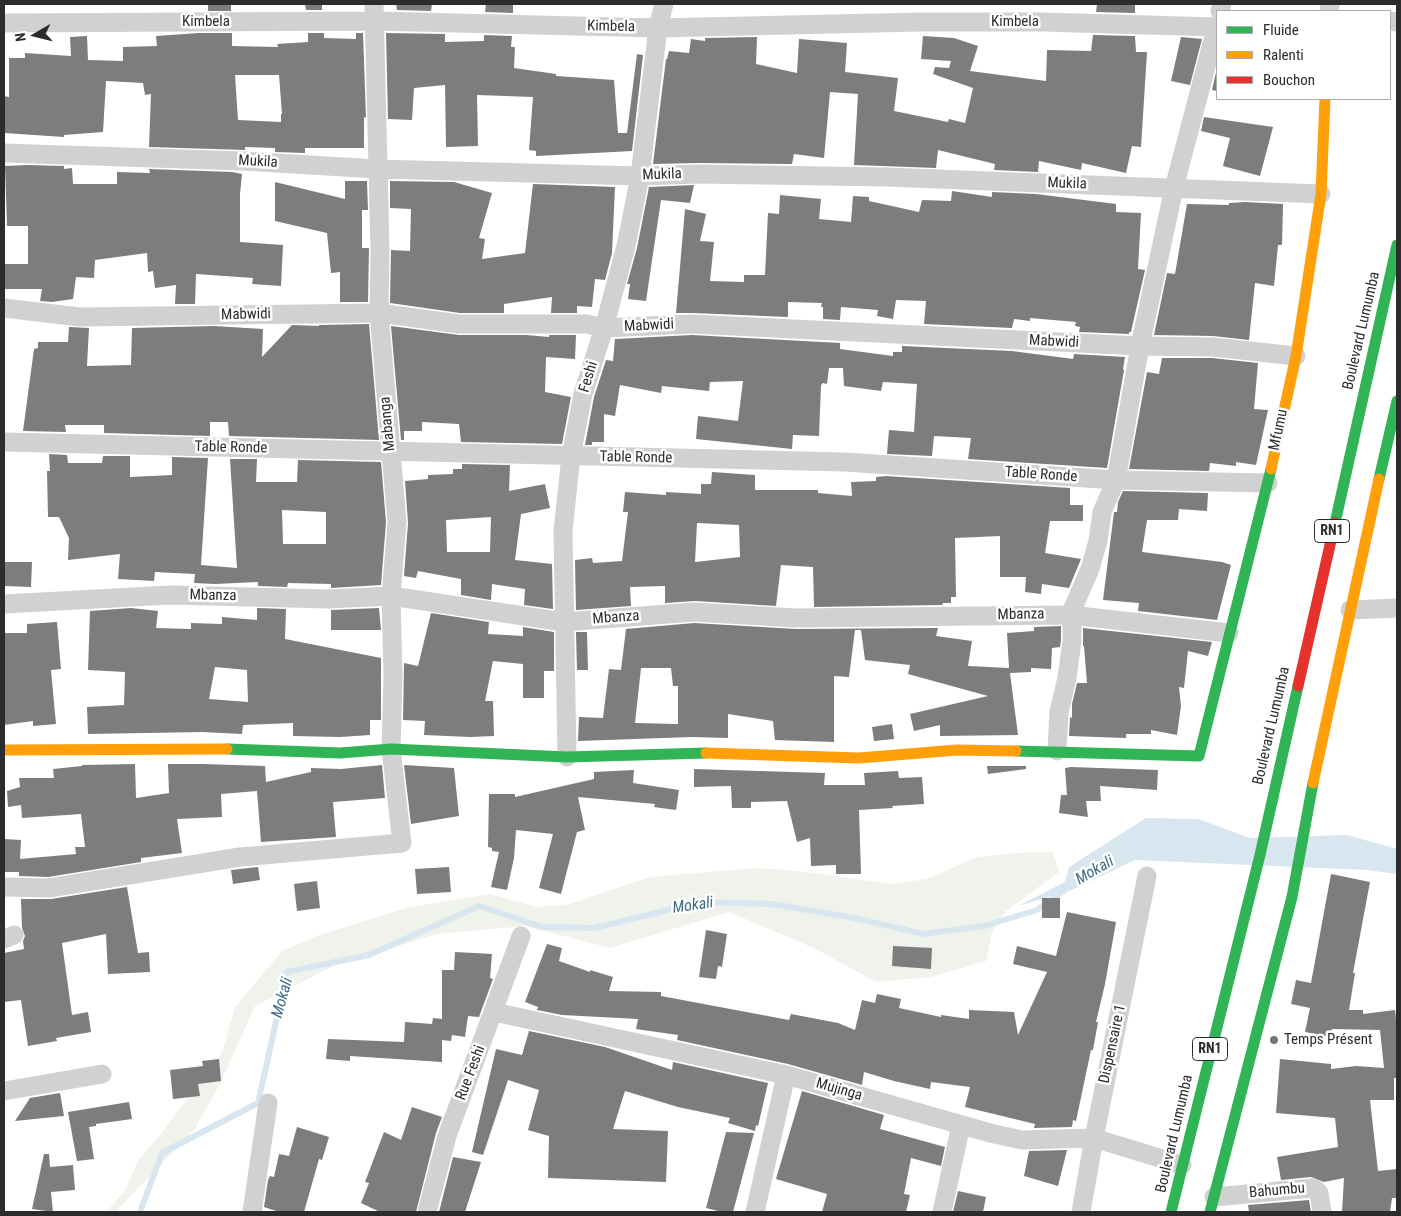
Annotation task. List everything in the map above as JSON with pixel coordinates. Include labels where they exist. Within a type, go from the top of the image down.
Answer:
[{"type":"main road","name":"Mfumu","points":[[1057,751],[1199,756],[1268,483],[1296,356],[1321,194],[1325,100]]},
{"type":"main road","name":"Boulevard Lumumba","points":[[1172,1212],[1182,1164],[1251,887],[1397,245]]},
{"type":"main road","name":"RN1","points":[[1212,1205],[1292,897],[1305,822],[1377,486],[1397,402]]},
{"type":"main road","points":[[4,750],[203,748],[340,753],[391,749],[567,757],[693,753],[859,758],[957,750],[1057,751]]},
{"type":"street","name":"Feshi","points":[[567,757],[563,531],[571,456],[584,394],[626,246],[640,176],[658,28],[664,4]]},
{"type":"street","name":"Kimbela","points":[[4,23],[375,12],[658,28],[920,22],[1042,22],[1216,27]]},
{"type":"street","name":"Mabanga","points":[[4,887],[49,888],[240,858],[402,843],[391,749],[393,676],[392,596],[397,522],[379,313],[380,250],[375,12]]},
{"type":"street","points":[[1057,751],[1059,712],[1068,678],[1072,641],[1070,615],[1090,569],[1098,542],[1102,512],[1116,480],[1140,346],[1174,188],[1216,31]]},
{"type":"street","name":"Mukila","points":[[4,153],[242,161],[377,169],[640,176],[699,174],[886,176],[1321,194]]},
{"type":"street","name":"Mabwidi","points":[[4,308],[80,317],[379,313],[459,324],[587,324],[604,328],[692,324],[1140,346],[1213,347],[1296,356]]},
{"type":"street","name":"Table Ronde","points":[[4,442],[845,462],[1116,480],[1268,483]]},
{"type":"street","points":[[1377,486],[1397,483]]},
{"type":"street","name":"Mbanza","points":[[4,604],[170,595],[328,599],[392,596],[564,622],[694,612],[796,618],[1070,615],[1230,633]]},
{"type":"street","points":[[1350,610],[1397,608]]},
{"type":"street","name":"Dispensaire 1","points":[[1081,1212],[1094,1138],[1147,876]]},
{"type":"street","name":"Rue Feshi","points":[[427,1212],[447,1136],[521,936]]},
{"type":"street","name":"Mujinga","points":[[494,1012],[786,1075],[961,1125],[1022,1140],[1094,1138],[1182,1164]]},
{"type":"street","points":[[4,1091],[102,1074]]},
{"type":"street","points":[[755,1212],[786,1075]]},
{"type":"street","points":[[252,1212],[268,1103]]},
{"type":"street","points":[[942,1212],[961,1125]]},
{"type":"street","name":"Bahumbu","points":[[1212,1205],[1312,1188],[1319,1193],[1322,1212]]},
{"type":"shaded area","points":[[1030,852],[1053,852],[1059,872],[1006,911],[992,932],[986,961],[931,977],[876,982],[814,948],[729,912],[610,948],[525,926],[438,934],[335,965],[255,1006],[220,1084],[194,1130],[115,1212],[106,1212],[125,1191],[139,1159],[161,1134],[222,1053],[235,1007],[282,951],[320,935],[406,908],[490,894],[536,907],[570,904],[650,877],[755,868],[798,871],[891,884],[927,879],[977,857]]},
{"type":"water","points":[[1146,818],[1198,819],[1250,838],[1347,835],[1397,849],[1397,874],[1367,870],[1135,860],[1072,890],[1018,906],[1065,882],[1069,867]]},
{"type":"building","points":[[208,4],[231,4],[231,11],[208,11]]},
{"type":"building","points":[[305,4],[322,4],[322,10],[306,10]]},
{"type":"building","points":[[396,4],[432,4],[431,11],[397,10]]},
{"type":"building","points":[[486,4],[513,4],[513,13],[485,12]]},
{"type":"building","points":[[1097,4],[1135,4],[1135,13],[1096,12]]},
{"type":"building","points":[[232,33],[232,46],[278,47],[277,44],[308,42],[308,33],[324,33],[324,38],[356,39],[356,33],[363,33],[366,118],[364,117],[364,148],[305,148],[305,153],[275,152],[275,148],[245,147],[245,150],[149,147],[151,94],[145,95],[143,83],[106,81],[103,132],[64,135],[64,137],[4,133],[4,96],[9,97],[9,58],[25,58],[25,53],[71,56],[70,37],[87,36],[88,60],[123,61],[123,47],[157,46],[156,36]],"holes":[[[235,75],[279,75],[281,122],[238,120]]]},
{"type":"building","points":[[386,33],[445,34],[445,42],[484,41],[484,35],[512,36],[511,47],[515,47],[514,68],[556,74],[556,76],[614,80],[618,133],[627,133],[637,54],[643,55],[632,151],[536,156],[536,151],[529,150],[533,97],[477,95],[478,146],[446,147],[445,85],[414,88],[412,120],[388,119]]},
{"type":"building","points":[[1093,35],[1135,36],[1136,52],[1147,52],[1141,147],[1132,146],[1126,173],[1082,163],[1081,170],[1039,161],[1038,172],[994,170],[995,164],[938,150],[936,168],[854,165],[858,94],[830,92],[824,158],[794,154],[792,164],[653,164],[666,59],[669,51],[689,53],[691,39],[705,41],[705,38],[757,37],[756,64],[797,73],[799,39],[847,43],[845,72],[898,78],[894,111],[948,122],[949,119],[965,123],[973,88],[933,74],[935,67],[949,68],[951,61],[921,59],[923,36],[954,38],[978,46],[970,71],[1046,81],[1047,50],[1091,51]]},
{"type":"building","points":[[1181,37],[1202,39],[1190,85],[1171,81]]},
{"type":"building","points":[[1216,72],[1216,91],[1212,90]]},
{"type":"building","points":[[1204,117],[1273,127],[1260,176],[1223,166],[1230,138],[1201,131]]},
{"type":"building","points":[[5,166],[64,166],[64,169],[72,168],[73,184],[117,184],[117,172],[150,173],[149,169],[242,174],[240,242],[283,245],[281,286],[252,284],[253,278],[196,274],[195,304],[175,304],[176,285],[155,288],[153,271],[148,272],[147,253],[95,260],[94,278],[76,277],[73,299],[52,302],[40,301],[42,289],[4,289],[4,264],[28,264],[28,226],[7,226]]},
{"type":"building","points":[[345,181],[367,181],[368,210],[362,210],[362,248],[369,248],[368,302],[340,302],[340,272],[331,273],[327,233],[275,221],[275,182],[345,199]]},
{"type":"building","points":[[390,181],[454,182],[492,193],[479,238],[485,239],[482,259],[525,253],[533,184],[615,187],[612,253],[605,280],[595,279],[592,307],[577,306],[577,313],[551,313],[552,297],[504,304],[504,313],[460,313],[390,303],[391,250],[410,251],[411,209],[390,208]]},
{"type":"building","points":[[694,185],[690,203],[661,200],[646,301],[628,299],[630,284],[627,284],[637,248],[649,187]]},
{"type":"building","points":[[952,191],[992,197],[992,192],[1036,194],[1116,204],[1116,212],[1141,213],[1138,269],[1145,270],[1131,332],[1129,334],[1079,332],[1080,327],[1075,326],[1076,322],[1030,318],[1030,321],[1014,319],[1012,328],[924,324],[926,301],[896,300],[893,319],[877,316],[878,310],[841,307],[840,320],[823,319],[822,303],[788,302],[788,317],[676,313],[685,209],[706,214],[700,241],[714,242],[710,281],[744,282],[744,275],[765,275],[768,213],[779,214],[780,195],[821,199],[819,219],[851,222],[853,196],[869,197],[869,201],[919,212],[922,200],[951,201]]},
{"type":"building","points":[[1229,203],[1283,204],[1282,245],[1278,245],[1274,286],[1255,283],[1249,340],[1213,336],[1154,335],[1167,273],[1175,274],[1187,204],[1229,205]]},
{"type":"building","points":[[369,324],[379,440],[229,436],[228,422],[210,422],[210,436],[104,433],[104,425],[65,425],[66,432],[23,431],[34,349],[38,348],[38,342],[68,342],[69,327],[89,328],[87,366],[131,365],[132,328],[214,326],[263,329],[262,357],[292,325]]},
{"type":"building","points":[[391,326],[459,335],[549,337],[549,335],[576,335],[575,359],[546,357],[545,392],[571,397],[562,444],[461,442],[459,424],[422,422],[422,431],[404,431],[404,440],[401,440]]},
{"type":"building","points":[[692,335],[840,343],[840,349],[893,356],[893,352],[902,352],[902,346],[1012,351],[1073,359],[1074,354],[1125,357],[1107,468],[968,459],[971,438],[934,436],[932,456],[887,454],[889,430],[914,432],[917,384],[883,382],[881,391],[844,386],[843,368],[829,368],[827,384],[823,383],[821,385],[819,436],[793,435],[792,449],[696,439],[698,416],[738,421],[743,381],[710,382],[709,391],[662,386],[661,393],[620,385],[615,416],[604,414],[604,442],[592,442],[592,445],[585,445],[594,397],[606,360],[613,361],[615,339]]},
{"type":"building","points":[[1162,358],[1212,358],[1258,363],[1254,409],[1268,410],[1256,465],[1236,462],[1236,466],[1210,463],[1209,471],[1129,469],[1147,372],[1159,374]]},
{"type":"building","points":[[49,454],[67,455],[68,463],[102,463],[103,456],[130,456],[130,477],[172,475],[172,457],[208,458],[201,565],[237,568],[230,459],[257,459],[256,482],[297,482],[298,460],[381,462],[386,522],[381,585],[331,588],[331,584],[288,583],[287,587],[258,586],[258,582],[194,583],[195,574],[155,572],[154,581],[118,579],[120,554],[68,560],[69,538],[59,517],[48,517],[47,471],[50,471]],"holes":[[[282,510],[326,512],[326,544],[283,544]]]},
{"type":"building","points":[[462,464],[510,465],[509,491],[545,484],[550,508],[521,514],[515,560],[552,564],[553,609],[524,605],[525,589],[492,584],[491,600],[461,595],[461,579],[418,571],[416,578],[404,576],[408,523],[405,481],[428,479],[428,475],[453,474],[453,469],[462,469]],"holes":[[[491,517],[490,552],[447,552],[446,520]]]},
{"type":"building","points":[[712,472],[755,475],[755,490],[818,490],[818,493],[852,496],[851,482],[876,481],[876,477],[886,476],[1070,488],[1070,505],[1083,505],[1083,521],[1050,521],[1045,553],[1081,559],[1069,588],[1042,584],[1041,594],[1025,592],[1026,577],[1000,577],[1000,536],[955,538],[956,597],[951,597],[951,603],[943,603],[942,605],[814,607],[813,567],[781,565],[776,606],[695,601],[665,603],[665,586],[630,587],[631,606],[576,610],[575,560],[592,558],[593,563],[622,561],[628,512],[623,512],[625,492],[666,495],[666,492],[701,494],[701,484],[711,484]],"holes":[[[697,523],[739,525],[740,557],[695,562]]]},
{"type":"building","points":[[1123,491],[1208,493],[1207,511],[1179,509],[1178,520],[1147,520],[1142,552],[1222,562],[1231,565],[1217,620],[1138,611],[1139,603],[1103,600],[1114,512],[1117,512],[1118,502]]},
{"type":"building","points":[[4,562],[32,562],[31,587],[4,586]]},
{"type":"building","points":[[131,608],[158,611],[156,628],[191,629],[191,623],[222,624],[222,617],[257,620],[257,608],[286,609],[285,639],[381,658],[381,720],[370,720],[370,735],[340,737],[293,736],[293,723],[243,725],[242,734],[203,732],[88,734],[87,707],[124,705],[125,672],[88,670],[90,611]],"holes":[[[215,667],[247,670],[248,702],[209,699]]]},
{"type":"building","points":[[379,608],[381,630],[331,630],[331,610]]},
{"type":"building","points":[[431,613],[489,622],[488,634],[523,636],[523,627],[554,632],[554,671],[544,671],[544,698],[523,698],[523,664],[493,661],[485,701],[493,701],[494,736],[424,735],[425,721],[403,720],[404,663],[418,666]]},
{"type":"building","points":[[57,622],[61,669],[51,670],[56,724],[33,726],[33,721],[4,725],[4,633],[27,633],[27,624]]},
{"type":"building","points":[[694,623],[796,629],[938,628],[936,636],[972,641],[968,666],[1009,668],[1007,633],[1034,631],[1034,627],[1061,626],[1061,640],[1060,647],[1052,648],[1051,669],[1031,668],[1031,672],[1010,673],[1018,735],[940,736],[940,725],[914,731],[910,714],[988,696],[908,674],[910,665],[865,660],[861,630],[855,630],[849,677],[834,676],[834,742],[775,740],[773,721],[728,714],[728,738],[692,737],[578,741],[579,717],[603,718],[609,669],[621,670],[626,629]],"holes":[[[641,668],[671,668],[673,686],[678,686],[678,724],[635,723]]]},
{"type":"building","points":[[1083,628],[1212,642],[1208,656],[1188,651],[1184,688],[1179,687],[1181,706],[1177,735],[1151,730],[1151,734],[1126,734],[1126,738],[1069,736],[1070,717],[1072,718],[1072,704],[1077,683],[1087,683]]},
{"type":"building","points":[[576,632],[587,632],[588,670],[577,670]]},
{"type":"building","points":[[892,724],[894,739],[874,741],[872,727]]},
{"type":"building","points":[[135,764],[136,798],[169,793],[168,764],[203,764],[265,766],[266,782],[311,772],[311,768],[341,769],[382,765],[385,798],[333,802],[336,837],[261,842],[257,791],[221,794],[222,817],[177,819],[182,853],[141,858],[141,862],[48,877],[19,876],[19,872],[4,872],[4,839],[21,840],[20,859],[76,854],[75,847],[85,847],[81,814],[22,818],[21,805],[8,807],[7,791],[20,787],[19,778],[54,778],[53,769],[82,765]]},
{"type":"building","points":[[404,765],[454,768],[459,816],[411,824]]},
{"type":"building","points":[[987,766],[1026,766],[1026,769],[988,774]]},
{"type":"building","points":[[1065,768],[1158,770],[1157,790],[1100,786],[1101,801],[1086,801],[1088,817],[1059,813],[1061,795],[1067,795]]},
{"type":"building","points":[[694,769],[825,773],[824,785],[865,785],[864,773],[898,771],[899,778],[922,777],[924,804],[859,810],[861,874],[836,874],[836,865],[811,866],[810,838],[797,842],[787,801],[751,802],[751,808],[732,808],[731,786],[694,787]]},
{"type":"building","points":[[634,770],[633,783],[679,790],[676,810],[654,807],[655,804],[578,797],[585,830],[577,832],[561,894],[539,888],[553,834],[516,830],[514,858],[507,890],[491,887],[499,852],[492,851],[492,848],[488,847],[489,794],[515,794],[515,797],[594,779],[594,772]]},
{"type":"building","points":[[258,867],[260,880],[233,884],[231,870]]},
{"type":"building","points":[[449,867],[451,892],[417,894],[415,869]]},
{"type":"building","points":[[1331,874],[1370,882],[1353,973],[1355,973],[1349,1010],[1363,1010],[1363,1014],[1395,1010],[1397,1078],[1394,1078],[1394,1100],[1370,1100],[1378,1171],[1397,1169],[1397,1198],[1392,1198],[1390,1212],[1342,1212],[1344,1178],[1324,1182],[1311,1177],[1281,1180],[1277,1157],[1338,1147],[1335,1118],[1276,1113],[1280,1059],[1331,1064],[1331,1069],[1356,1066],[1384,1068],[1380,1030],[1332,1029],[1330,1037],[1305,1032],[1310,1008],[1291,1004],[1296,980],[1311,983]]},
{"type":"building","points":[[317,881],[320,908],[297,911],[294,884]]},
{"type":"building","points":[[127,887],[138,953],[149,952],[150,972],[108,974],[106,934],[62,943],[72,1015],[88,1012],[91,1032],[56,1038],[57,1041],[28,1046],[21,1000],[4,1002],[4,953],[24,949],[23,941],[25,936],[22,928],[21,899],[51,899]]},
{"type":"building","points":[[1042,898],[1060,898],[1060,918],[1042,918]]},
{"type":"building","points":[[1067,912],[1116,922],[1096,1022],[1098,1022],[1093,1050],[1091,1050],[1076,1121],[1073,1120],[1072,1127],[1034,1128],[1035,1124],[965,1107],[970,1087],[931,1082],[930,1089],[864,1072],[862,1085],[788,1064],[677,1040],[678,1035],[636,1029],[638,1019],[562,1015],[537,1010],[538,1007],[525,1002],[547,944],[562,948],[559,961],[590,972],[590,970],[613,977],[609,991],[661,992],[661,996],[789,1020],[791,1014],[838,1023],[855,1030],[862,1000],[875,1003],[877,994],[901,999],[899,1008],[941,1017],[941,1015],[969,1019],[969,1010],[1014,1012],[1018,1035],[1047,972],[1013,964],[1017,946],[1056,956]]},
{"type":"building","points":[[706,930],[727,934],[722,967],[718,966],[716,979],[699,977]]},
{"type":"building","points":[[893,946],[932,948],[931,969],[892,966]]},
{"type":"building","points":[[455,952],[492,954],[490,978],[493,979],[479,1017],[468,1016],[465,1037],[452,1035],[451,1041],[442,1040],[442,1062],[350,1056],[350,1061],[326,1059],[328,1039],[404,1042],[405,1022],[432,1024],[433,1018],[442,1019],[442,970],[454,970]]},
{"type":"building","points":[[529,1031],[605,1047],[672,1070],[673,1062],[768,1083],[758,1126],[756,1125],[755,1131],[728,1123],[730,1118],[678,1107],[625,1091],[613,1129],[668,1131],[666,1182],[548,1178],[549,1136],[528,1130],[539,1090],[508,1080],[483,1155],[472,1152],[496,1049],[522,1055]]},
{"type":"building","points":[[219,1059],[221,1081],[198,1084],[200,1096],[173,1099],[170,1070],[203,1066],[202,1061]]},
{"type":"building","points":[[802,1091],[884,1115],[880,1129],[945,1147],[941,1166],[911,1158],[904,1194],[910,1195],[906,1212],[822,1212],[827,1194],[776,1179]]},
{"type":"building","points":[[60,1093],[64,1116],[15,1121],[30,1098]]},
{"type":"building","points":[[129,1102],[132,1119],[96,1124],[96,1126],[89,1127],[94,1159],[77,1161],[68,1112]]},
{"type":"building","points":[[412,1107],[442,1117],[436,1133],[416,1212],[380,1212],[361,1203],[369,1183],[365,1182],[384,1132],[401,1140]]},
{"type":"building","points":[[297,1127],[329,1137],[322,1160],[319,1159],[304,1212],[279,1212],[264,1207],[268,1180],[270,1176],[274,1177],[279,1154],[289,1156]]},
{"type":"building","points":[[726,1132],[754,1133],[733,1212],[722,1212],[706,1208]]},
{"type":"building","points":[[1067,1150],[1058,1186],[1024,1176],[1029,1151]]},
{"type":"building","points":[[44,1154],[49,1154],[50,1167],[73,1165],[75,1190],[51,1192],[53,1212],[32,1209]]},
{"type":"building","points":[[453,1157],[481,1162],[465,1212],[439,1212]]},
{"type":"building","points":[[958,1191],[986,1197],[983,1212],[953,1212]]},
{"type":"building","points":[[1309,1200],[1311,1212],[1249,1212],[1248,1205]]},
{"type":"waterway","name":"Mokali","points":[[140,1212],[162,1153],[258,1103],[287,972],[369,955],[479,906],[542,927],[594,928],[701,902],[772,904],[855,918],[923,934],[984,926],[1037,910],[1066,889]]},
{"type":"traffic: fast","points":[[1335,523],[1397,245]]},
{"type":"traffic: fast","points":[[1379,479],[1397,401]]},
{"type":"traffic: fast","points":[[1016,751],[1199,756],[1271,469]]},
{"type":"traffic: fast","points":[[1171,1212],[1260,855],[1298,686]]},
{"type":"traffic: fast","points":[[227,749],[340,753],[391,749],[567,757],[706,753]]},
{"type":"traffic: fast","points":[[1210,1212],[1292,897],[1313,783]]},
{"type":"traffic: slow","points":[[1271,469],[1296,356],[1321,194],[1325,100]]},
{"type":"traffic: slow","points":[[1313,783],[1379,479]]},
{"type":"traffic: slow","points":[[4,750],[227,749]]},
{"type":"traffic: slow","points":[[706,753],[859,758],[957,750],[1016,751]]},
{"type":"traffic: jam","points":[[1298,686],[1335,523]]},
{"type":"place","name":"Temps Présent","points":[[1274,1040]]}]
